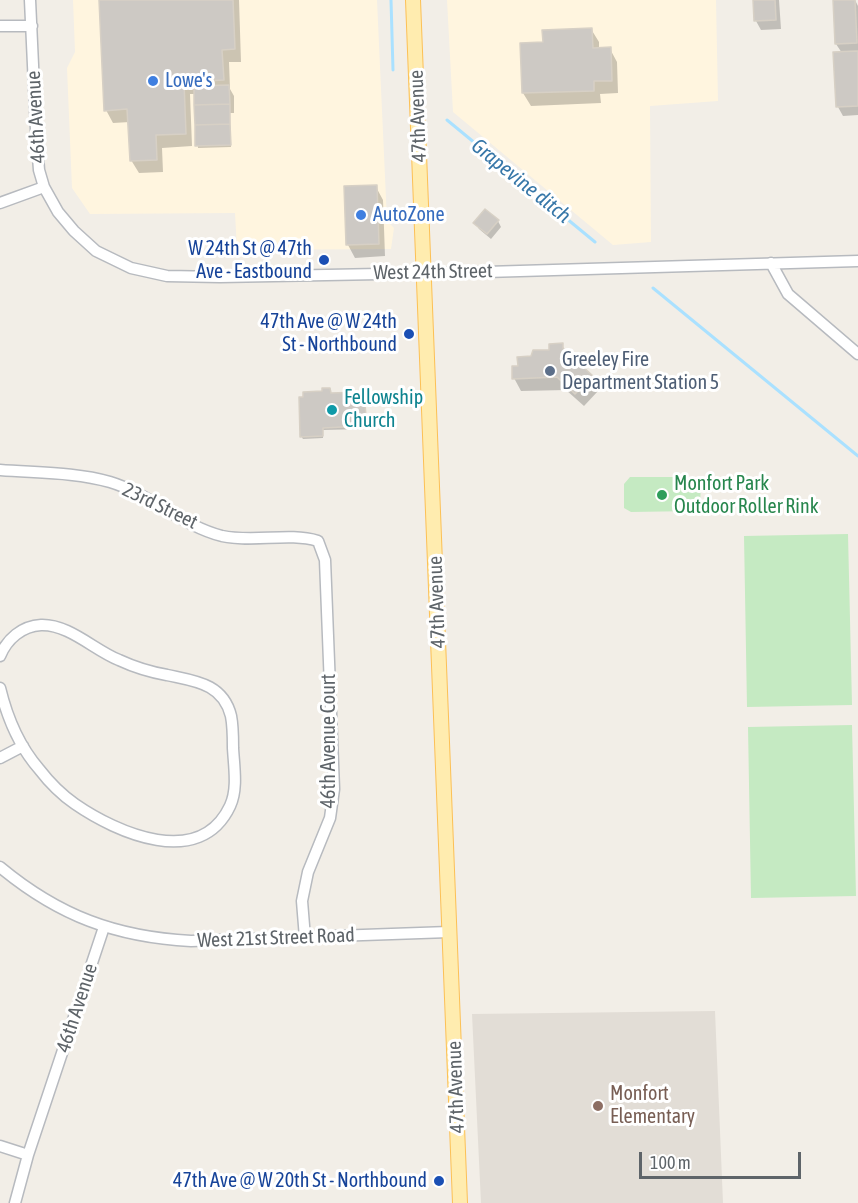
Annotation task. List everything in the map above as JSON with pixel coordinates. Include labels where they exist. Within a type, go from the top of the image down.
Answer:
[{"type":"main road","name":"47th Avenue","points":[[414,0],[460,1203]]},
{"type":"street","name":"46th Avenue","points":[[0,203],[44,187],[39,170],[30,0]]},
{"type":"street","points":[[0,26],[32,26]]},
{"type":"street","name":"West 24th Street","points":[[44,187],[58,212],[96,251],[131,268],[167,276],[424,273],[858,261]]},
{"type":"street","points":[[771,263],[788,294],[858,354]]},
{"type":"street","name":"23rd Street","points":[[0,470],[84,477],[111,482],[191,523],[222,536],[269,539],[304,537],[318,542]]},
{"type":"street","name":"46th Avenue Court","points":[[305,938],[302,901],[308,872],[330,818],[334,789],[325,560],[318,542]]},
{"type":"street","points":[[0,656],[11,638],[20,631],[39,625],[51,626],[64,630],[118,660],[210,686],[221,697],[231,716],[234,797],[219,823],[212,830],[195,839],[173,842],[138,835],[114,827],[72,802],[38,769],[13,728],[0,688]]},
{"type":"street","points":[[0,758],[23,746]]},
{"type":"street","points":[[0,867],[43,899],[104,927]]},
{"type":"street","name":"46th Avenue","points":[[15,1203],[28,1155],[104,927]]},
{"type":"street","name":"West 21st Street Road","points":[[104,927],[141,937],[191,942],[449,933]]},
{"type":"street","points":[[0,1146],[28,1155]]},
{"type":"shaded area","points":[[73,0],[377,0],[387,221],[394,228],[391,249],[237,250],[235,213],[90,214],[72,188],[67,68],[75,52]]},
{"type":"shaded area","points":[[447,0],[716,0],[718,101],[650,106],[651,242],[613,245],[453,112]]},
{"type":"shaded area","name":"Monfort Elementary","points":[[715,1011],[723,1203],[481,1203],[472,1014]]},
{"type":"green space","name":"Monfort Park Outdoor Roller Rink","points":[[630,477],[695,477],[701,483],[700,506],[695,511],[631,512],[624,508],[624,484]]},
{"type":"green space","points":[[848,534],[852,705],[747,707],[744,536]]},
{"type":"green space","points":[[852,725],[856,896],[751,898],[748,727]]},
{"type":"building","name":"Lowe's","points":[[99,0],[233,0],[235,49],[222,50],[224,80],[184,82],[186,134],[156,135],[157,160],[130,161],[127,109],[104,111]]},
{"type":"building","points":[[753,0],[775,0],[776,20],[754,21]]},
{"type":"building","points":[[833,0],[855,0],[857,43],[835,44]]},
{"type":"building","points":[[592,28],[593,48],[611,47],[612,81],[594,81],[594,91],[522,93],[520,43],[543,42],[542,30]]},
{"type":"building","points":[[858,51],[858,106],[836,107],[833,52]]},
{"type":"building","points":[[229,85],[230,104],[194,105],[194,86]]},
{"type":"building","points":[[230,104],[230,124],[195,125],[194,105]]},
{"type":"building","points":[[230,124],[231,145],[195,146],[195,125]]},
{"type":"building","name":"AutoZone","points":[[377,185],[379,244],[346,245],[344,186]]},
{"type":"building","points":[[485,209],[499,220],[487,234],[473,223]]},
{"type":"building","name":"Greeley Fire Department Station 5","points":[[563,343],[563,348],[593,376],[575,394],[557,377],[512,379],[512,366],[518,366],[517,357],[531,356],[533,350],[549,350],[549,344]]},
{"type":"building","name":"Fellowship Church","points":[[322,388],[330,388],[331,393],[360,392],[365,404],[366,416],[362,426],[323,428],[323,436],[300,437],[299,397],[303,397],[303,392],[322,391]]},
{"type":"waterway","name":"Grapevine ditch","points":[[391,0],[393,70]]},
{"type":"waterway","name":"Grapevine ditch","points":[[447,120],[595,242]]},
{"type":"waterway","name":"Grapevine ditch","points":[[653,288],[858,456]]},
{"type":"place","name":"Lowe's","points":[[153,81]]},
{"type":"place","name":"AutoZone","points":[[361,215]]},
{"type":"place","name":"W 24th St @ 47th Ave - Eastbound","points":[[324,260]]},
{"type":"place","name":"47th Ave @ W 24th St - Northbound","points":[[409,334]]},
{"type":"place","name":"Greeley Fire Department Station 5","points":[[550,371]]},
{"type":"place","name":"Fellowship Church","points":[[332,410]]},
{"type":"place","name":"Monfort Park Outdoor Roller Rink","points":[[662,495]]},
{"type":"place","name":"Monfort Elementary","points":[[598,1106]]},
{"type":"place","name":"47th Ave @ W 20th St - Northbound","points":[[439,1181]]}]
